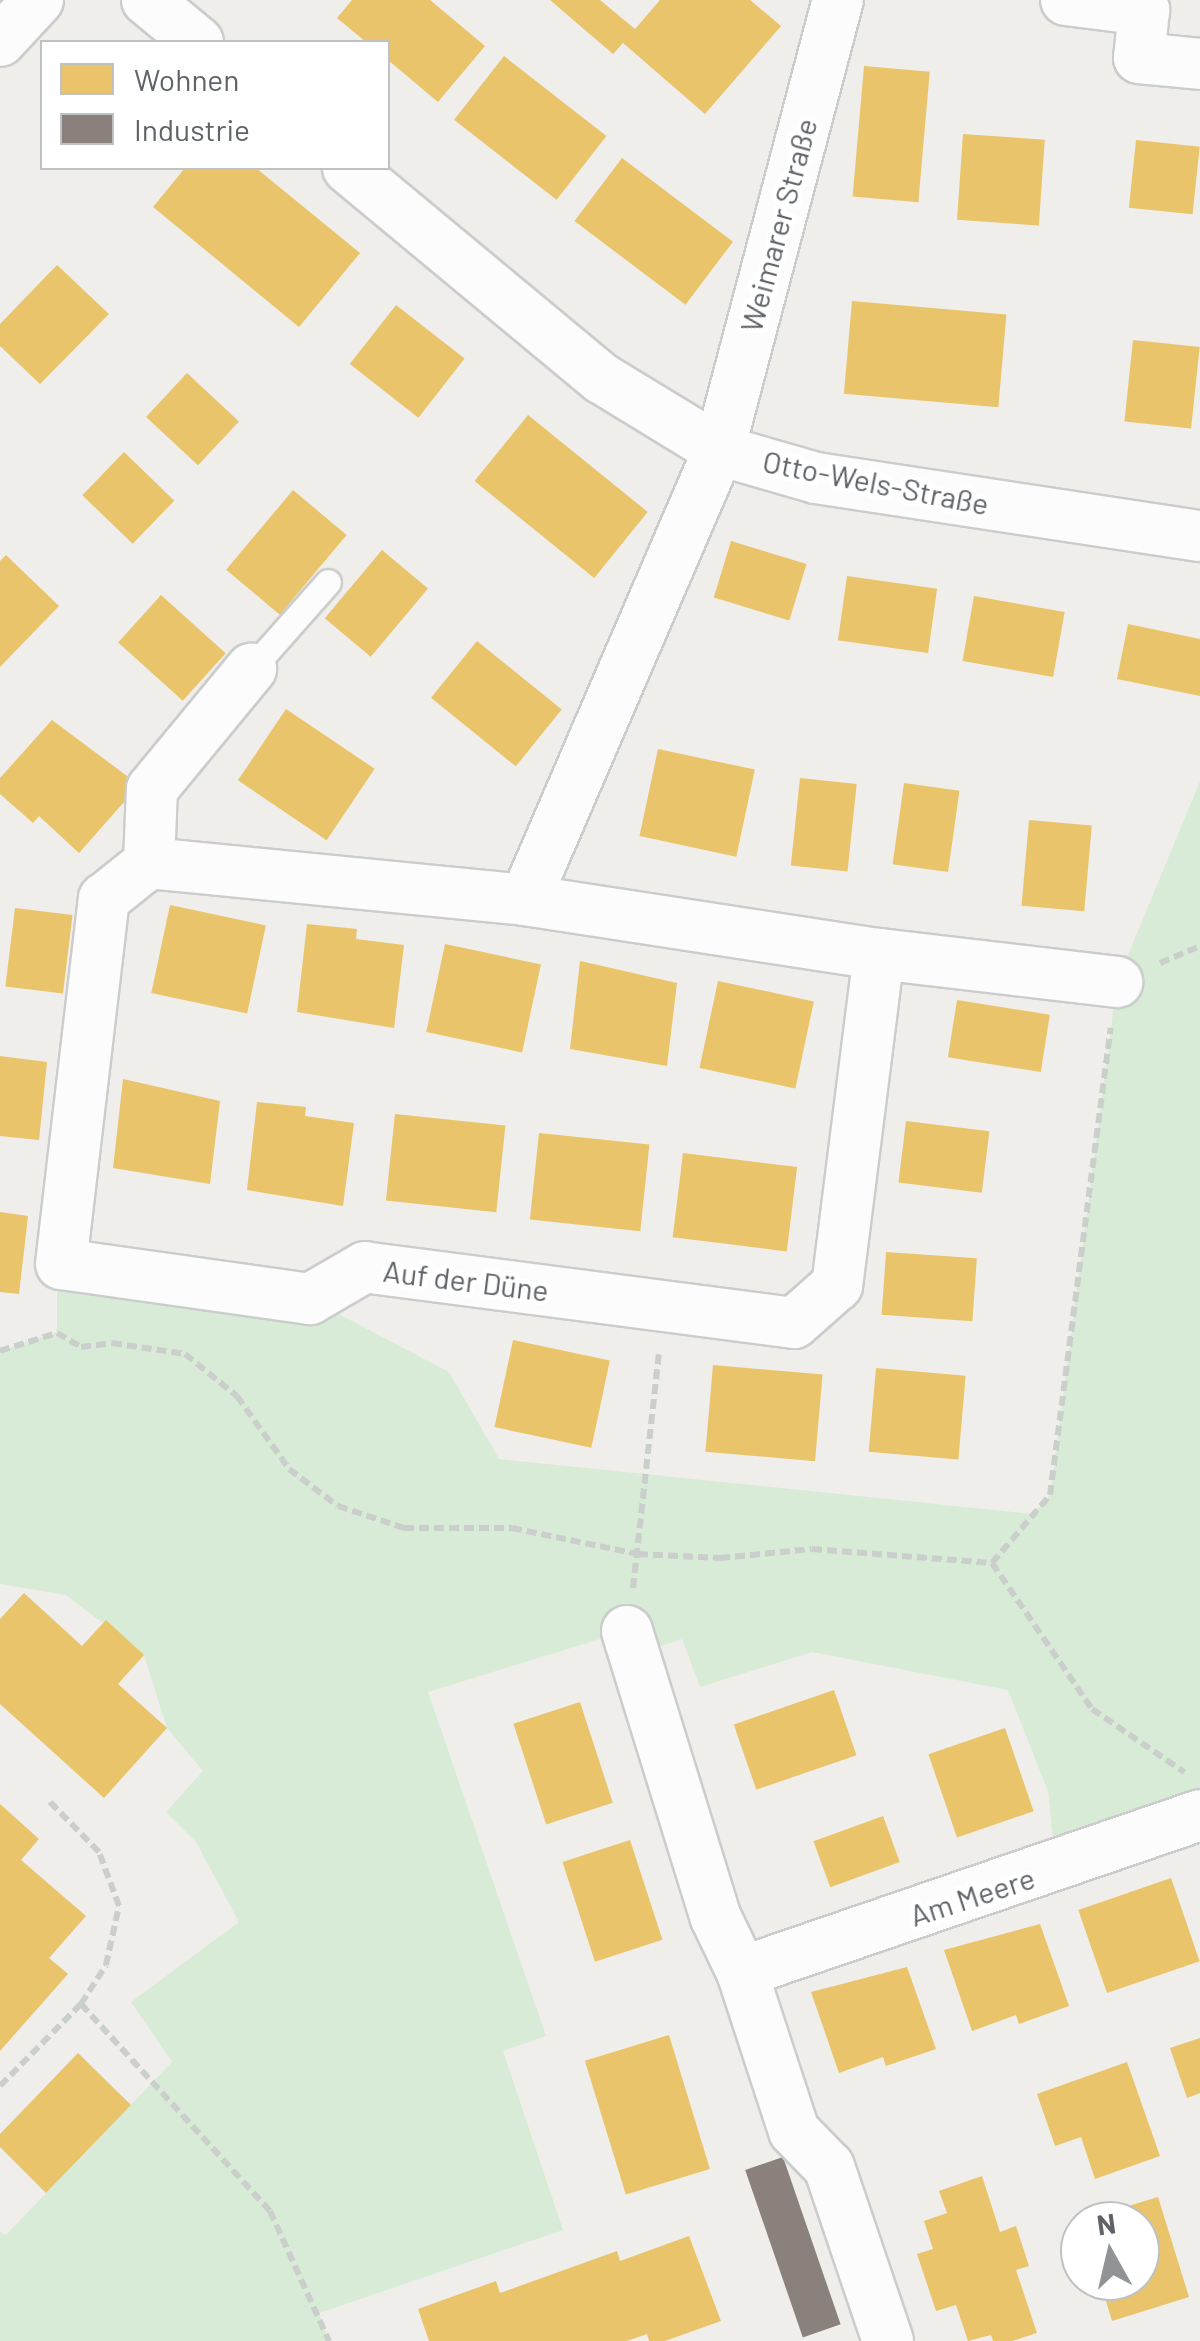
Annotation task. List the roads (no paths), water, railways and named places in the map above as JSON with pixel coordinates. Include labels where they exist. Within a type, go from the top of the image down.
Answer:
[{"type":"street","points":[[0,41],[38,0]]},
{"type":"street","points":[[147,0],[196,40]]},
{"type":"street","name":"Weimarer Straße","points":[[719,450],[838,0]]},
{"type":"street","points":[[1066,0],[1145,5],[1139,58],[1200,64]]},
{"type":"street","name":"Otto-Wels-Straße","points":[[350,170],[600,378],[719,450],[816,478],[1200,536]]},
{"type":"street","points":[[525,900],[719,450]]},
{"type":"street","points":[[251,669],[152,789],[149,862],[525,900],[879,954],[1117,982]]},
{"type":"street","name":"Auf der Düne","points":[[149,862],[104,898],[60,1264],[310,1299],[365,1267],[794,1323],[837,1285],[879,954]]},
{"type":"street","points":[[627,1631],[716,1918],[742,1972],[794,2131],[829,2167],[888,2341]]},
{"type":"street","name":"Am Meere","points":[[742,1972],[1199,1816]]},
{"type":"lane","points":[[251,669],[328,582]]}]
